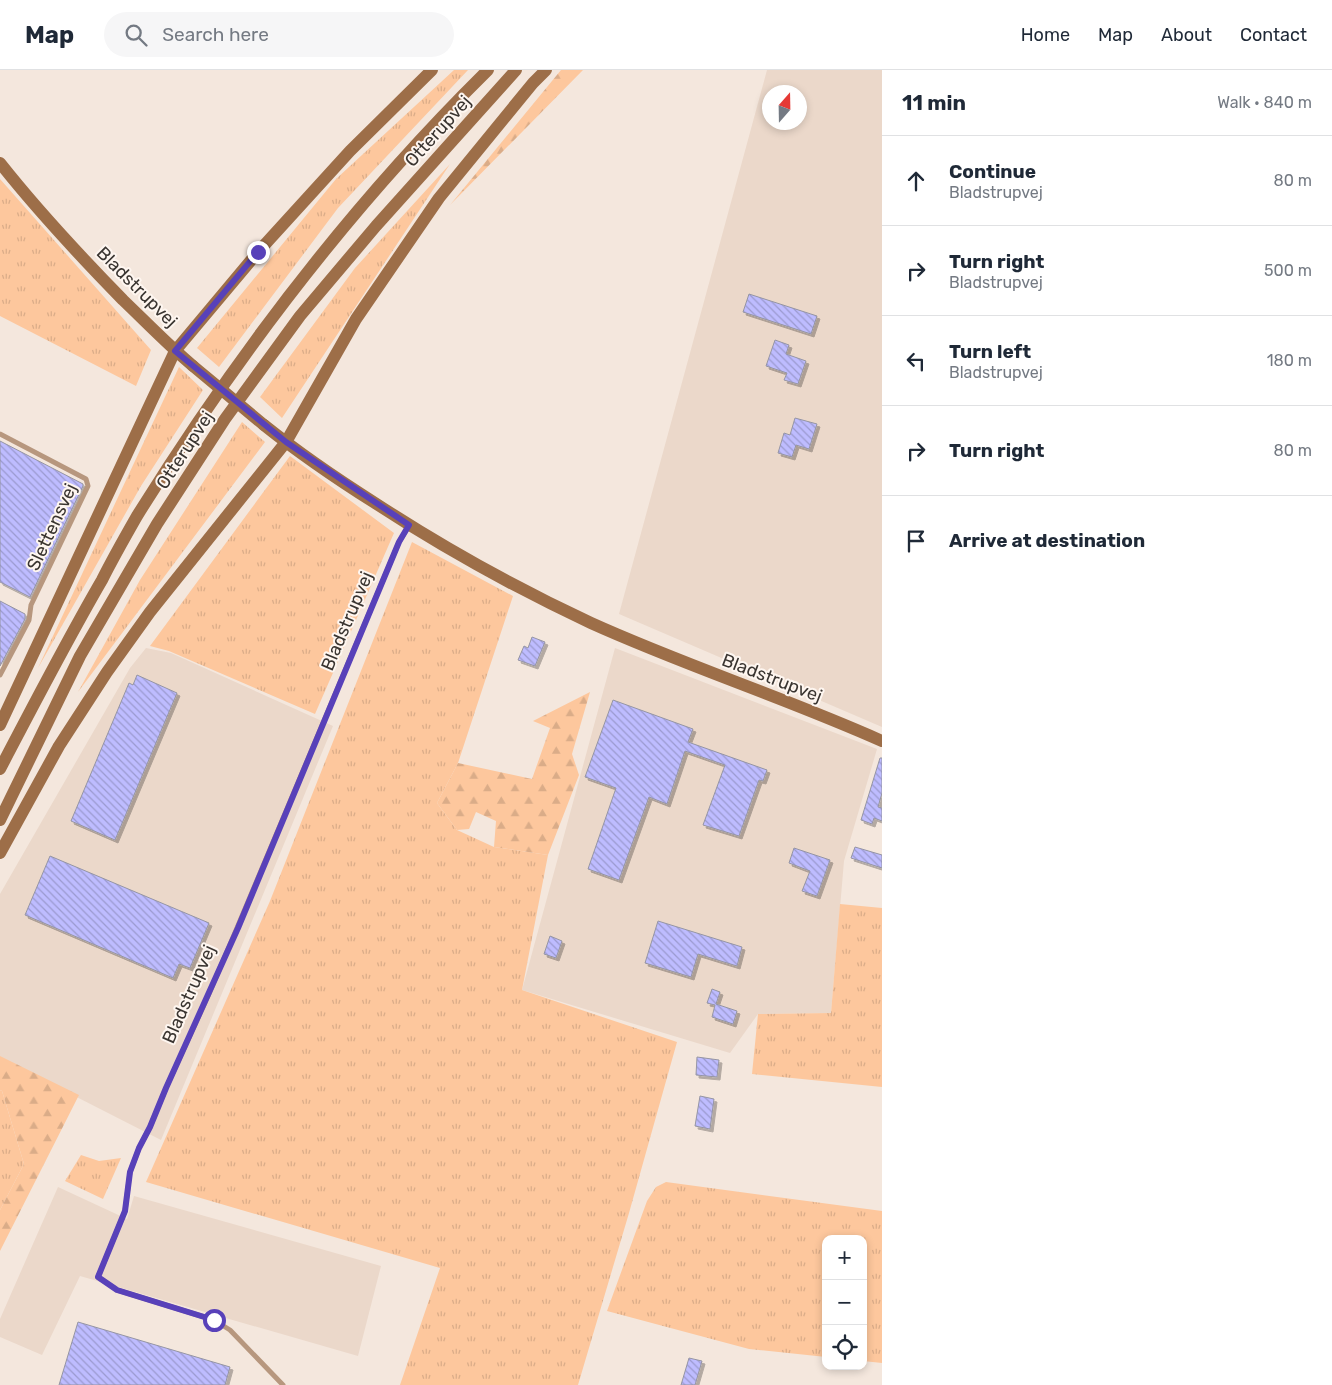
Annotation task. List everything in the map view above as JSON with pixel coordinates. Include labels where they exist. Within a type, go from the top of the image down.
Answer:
[{"type":"main road","points":[[0,725],[175,351],[258,252],[337,165],[432,70]]},
{"type":"main road","name":"Otterupvej","points":[[0,770],[62,649],[137,517],[203,415],[278,310],[357,210],[455,102],[488,70]]},
{"type":"main road","name":"Otterupvej","points":[[0,820],[80,656],[157,524],[226,419],[300,316],[376,226],[516,70]]},
{"type":"main road","points":[[0,853],[59,746],[107,672],[150,612],[286,442],[356,318],[439,198],[533,83],[546,70]]},
{"type":"main road","name":"Bladstrupvej","points":[[0,163],[20,189],[93,269],[175,351],[286,442],[409,525],[501,578],[591,622],[719,676],[882,740]]},
{"type":"lane","name":"Slettensvej","points":[[0,434],[86,480],[88,486],[31,605],[29,620],[0,675]]},
{"type":"lane","name":"Bladstrupvej","points":[[283,1385],[230,1330],[214,1320],[117,1290],[98,1277],[125,1211],[130,1172],[139,1148],[212,988],[399,542],[409,525]]},
{"type":"shaded area","points":[[767,70],[882,70],[882,727],[619,614],[762,88],[762,130],[807,130],[807,85],[763,85]]},
{"type":"shaded area","points":[[146,648],[171,653],[333,726],[161,1140],[0,1058],[0,894],[130,668]]},
{"type":"shaded area","points":[[615,648],[877,749],[844,861],[831,1013],[758,1014],[730,1053],[522,990]]},
{"type":"shaded area","points":[[58,1187],[127,1219],[134,1196],[381,1266],[358,1356],[80,1276],[42,1355],[0,1337],[0,1319]]},
{"type":"green space","points":[[454,70],[468,70],[338,208],[219,367],[197,348],[336,179]]},
{"type":"green space","points":[[561,70],[583,70],[450,205]]},
{"type":"green space","points":[[450,164],[282,418],[260,397],[355,268]]},
{"type":"green space","points":[[0,179],[151,350],[136,386],[0,316]]},
{"type":"green space","points":[[179,367],[203,390],[141,486],[38,668]]},
{"type":"green space","points":[[242,422],[265,442],[78,692],[140,580]]},
{"type":"green space","points":[[290,456],[394,533],[315,714],[169,651],[150,646]]},
{"type":"green space","points":[[412,542],[513,596],[458,763],[437,803],[457,830],[494,847],[548,855],[522,990],[677,1042],[578,1385],[400,1385],[440,1268],[146,1182],[270,901]]},
{"type":"green space","points":[[590,692],[572,754],[579,775],[548,855],[494,847],[496,821],[476,812],[469,829],[457,830],[437,803],[458,763],[532,779],[550,728],[533,721]]},
{"type":"green space","points":[[840,904],[882,908],[882,1087],[752,1074],[758,1014],[831,1013]]},
{"type":"green space","points":[[0,1056],[79,1095],[0,1251],[0,1210],[24,1164],[2,1091],[0,1090]]},
{"type":"green space","points":[[0,1090],[2,1091],[24,1164],[0,1210]]},
{"type":"green space","points":[[81,1155],[99,1161],[121,1158],[103,1199],[65,1181]]},
{"type":"green space","points":[[666,1182],[882,1211],[882,1363],[867,1361],[867,1235],[822,1235],[822,1357],[749,1349],[607,1311],[647,1201],[656,1187]]},
{"type":"building","points":[[749,294],[817,316],[811,334],[743,312]]},
{"type":"building","points":[[775,340],[789,345],[786,354],[806,361],[798,384],[784,380],[787,373],[766,366]]},
{"type":"building","points":[[795,418],[817,424],[809,449],[796,445],[792,457],[778,453],[784,433],[790,435]]},
{"type":"building","points":[[0,441],[83,484],[30,597],[0,582]]},
{"type":"building","points":[[0,601],[25,614],[25,619],[0,666]]},
{"type":"building","points":[[532,637],[545,642],[535,666],[518,660],[524,646],[528,648]]},
{"type":"building","points":[[137,675],[177,693],[115,840],[71,821],[129,683],[133,685]]},
{"type":"building","points":[[613,700],[693,729],[688,742],[767,770],[763,781],[759,780],[739,836],[703,825],[725,765],[685,751],[667,804],[649,797],[619,880],[588,869],[616,788],[585,777]]},
{"type":"building","points":[[880,758],[882,758],[882,793],[878,807],[882,808],[882,821],[874,818],[872,824],[861,820]]},
{"type":"building","points":[[855,847],[882,855],[882,868],[851,858]]},
{"type":"building","points":[[794,848],[830,860],[817,896],[802,891],[810,871],[789,863]]},
{"type":"building","points":[[50,856],[209,923],[190,968],[179,964],[173,978],[25,915]]},
{"type":"building","points":[[658,921],[742,947],[737,966],[698,954],[691,977],[645,963]]},
{"type":"building","points":[[550,936],[562,941],[556,958],[544,954]]},
{"type":"building","points":[[712,989],[720,992],[716,1004],[737,1011],[733,1024],[712,1017],[715,1005],[707,1003]]},
{"type":"building","points":[[697,1057],[719,1060],[717,1077],[696,1075]]},
{"type":"building","points":[[700,1096],[714,1099],[710,1129],[695,1126]]},
{"type":"building","points":[[78,1322],[230,1367],[225,1385],[59,1385]]},
{"type":"building","points":[[689,1358],[702,1361],[695,1385],[681,1385]]},
{"type":"route","points":[[214,1320],[117,1290],[98,1277],[125,1211],[130,1172],[139,1148],[238,928],[399,542],[409,525],[286,442],[175,351],[258,252]]}]
